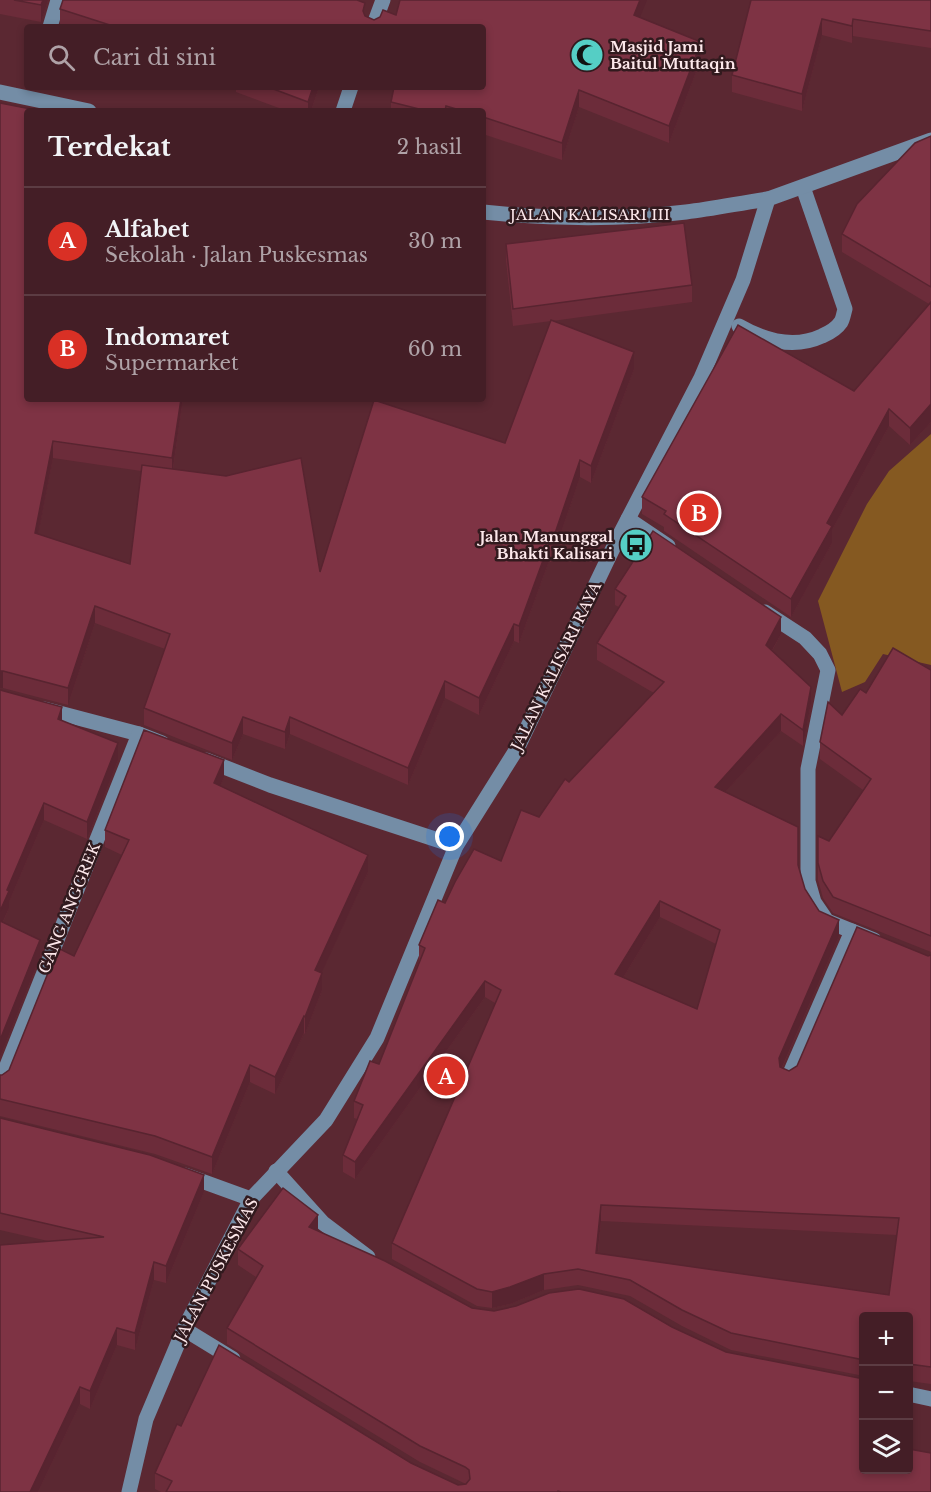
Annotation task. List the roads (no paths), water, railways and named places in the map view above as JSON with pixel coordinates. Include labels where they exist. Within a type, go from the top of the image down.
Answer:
[{"type":"street","points":[[51,24],[58,0]]},
{"type":"street","points":[[375,24],[383,0]]},
{"type":"street","points":[[344,108],[350,90]]},
{"type":"street","points":[[0,92],[32,92],[80,108]]},
{"type":"street","points":[[768,199],[931,140]]},
{"type":"street","points":[[728,320],[754,335],[788,343],[809,342],[830,332],[841,322],[845,309],[803,187]]},
{"type":"street","name":"JALAN KALISARI III","points":[[486,212],[520,216],[640,216],[687,212],[768,199]]},
{"type":"street","name":"JALAN KALISARI RAYA","points":[[456,846],[518,747],[628,519],[701,378],[728,320],[743,280],[768,199]]},
{"type":"street","points":[[628,519],[685,558]]},
{"type":"street","points":[[751,603],[805,638],[820,654],[828,670],[807,769],[808,881],[814,902],[827,921],[892,947]]},
{"type":"street","points":[[35,706],[139,734],[172,747]]},
{"type":"street","name":"GANG ANGGREK","points":[[0,1083],[139,734]]},
{"type":"street","points":[[194,755],[280,789],[456,846]]},
{"type":"street","name":"JALAN PUSKESMAS","points":[[129,1492],[146,1419],[184,1329],[251,1199],[326,1120],[377,1038],[456,846]]},
{"type":"street","points":[[788,1078],[852,931]]},
{"type":"street","points":[[174,1171],[251,1199]]},
{"type":"street","points":[[276,1171],[323,1223],[362,1254],[383,1266]]},
{"type":"street","points":[[184,1329],[244,1366]]},
{"type":"street","points":[[913,1396],[931,1399]]},
{"type":"place","name":"Masjid Jami Baitul Muttaqin","points":[[587,55]]},
{"type":"place","name":"Indomaret","points":[[699,513]]},
{"type":"place","name":"Jalan Manunggal Bhakti Kalisari","points":[[636,545]]},
{"type":"place","name":"Alfabet","points":[[446,1076]]}]
